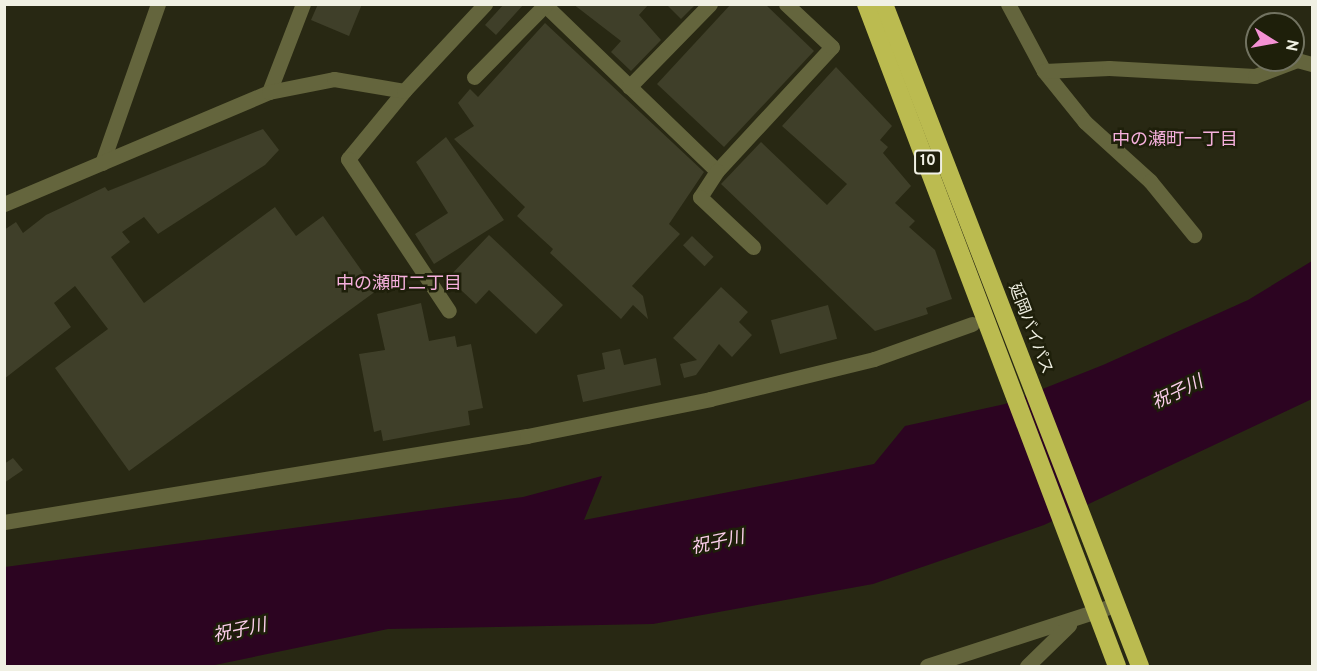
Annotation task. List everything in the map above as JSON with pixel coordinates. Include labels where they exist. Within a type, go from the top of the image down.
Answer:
[{"type":"highway","name":"延岡バイパス","points":[[866,4],[989,320],[1099,590],[1140,666]]},
{"type":"highway","name":"延岡バイパス","points":[[884,4],[989,320]]},
{"type":"highway","name":"延岡バイパス","points":[[1107,608],[1117,666]]},
{"type":"street","points":[[102,163],[158,4]]},
{"type":"street","points":[[269,93],[303,4]]},
{"type":"street","points":[[448,311],[362,176],[348,159],[404,91],[485,4]]},
{"type":"street","points":[[629,87],[710,4]]},
{"type":"street","points":[[753,247],[699,197],[717,171],[832,47],[786,4]]},
{"type":"street","points":[[1008,4],[1044,71],[1194,235]]},
{"type":"street","points":[[474,77],[545,5],[717,171]]},
{"type":"street","points":[[1044,71],[1109,68],[1255,76],[1297,60],[1312,64]]},
{"type":"street","points":[[4,204],[269,93],[334,79],[404,91]]},
{"type":"street","points":[[4,522],[516,437],[710,399],[874,359],[989,320]]},
{"type":"street","points":[[927,666],[1107,608]]},
{"type":"street","points":[[1027,666],[1076,619]]},
{"type":"water","name":"祝子川","points":[[1312,261],[1312,399],[1044,525],[873,584],[653,624],[388,629],[210,666],[5,666],[5,567],[523,497],[602,476],[584,520],[874,464],[905,426],[1005,404],[1103,365],[1248,300]]},
{"type":"building","points":[[318,4],[362,4],[349,36],[311,20]]},
{"type":"building","points":[[504,4],[524,4],[496,35],[485,25]]},
{"type":"building","points":[[573,4],[649,4],[639,15],[661,40],[631,71],[611,52],[621,41]]},
{"type":"building","points":[[666,4],[696,4],[681,19]]},
{"type":"building","points":[[731,4],[765,4],[814,51],[724,147],[657,84]]},
{"type":"building","points":[[545,23],[704,172],[669,224],[680,234],[632,286],[643,296],[648,319],[633,305],[621,319],[550,253],[553,249],[517,216],[525,207],[454,139],[474,126],[458,103],[470,89],[478,97]]},
{"type":"building","points":[[836,67],[892,126],[880,140],[888,147],[883,153],[911,186],[895,203],[915,221],[909,227],[935,250],[952,299],[926,308],[928,314],[875,331],[721,184],[761,142],[827,205],[847,184],[782,126]]},
{"type":"building","points":[[263,129],[279,150],[265,165],[158,234],[144,217],[122,232],[130,242],[111,257],[144,303],[275,207],[296,236],[323,216],[376,291],[129,471],[55,368],[108,329],[75,286],[54,303],[71,327],[4,379],[4,230],[16,222],[23,233],[46,215],[105,187],[108,191]]},
{"type":"building","points":[[446,137],[504,220],[434,264],[415,234],[448,213],[416,162]]},
{"type":"building","points":[[489,235],[563,305],[536,334],[489,290],[476,304],[448,278]]},
{"type":"building","points":[[692,236],[714,257],[705,266],[683,245]]},
{"type":"building","points":[[721,287],[748,312],[739,322],[752,335],[732,357],[719,344],[696,375],[684,378],[680,364],[697,360],[673,338]]},
{"type":"building","points":[[421,303],[429,341],[455,336],[457,347],[471,344],[483,408],[468,411],[470,425],[383,441],[381,430],[374,432],[359,354],[385,350],[377,314]]},
{"type":"building","points":[[828,305],[837,339],[780,354],[771,320]]},
{"type":"building","points":[[620,349],[624,365],[656,358],[661,385],[583,402],[577,375],[605,369],[602,353]]},
{"type":"building","points":[[13,458],[23,470],[4,483],[4,464]]},
{"type":"district","name":"中の瀬町一丁目","points":[[1175,141]]},
{"type":"district","name":"中の瀬町二丁目","points":[[399,285]]}]
